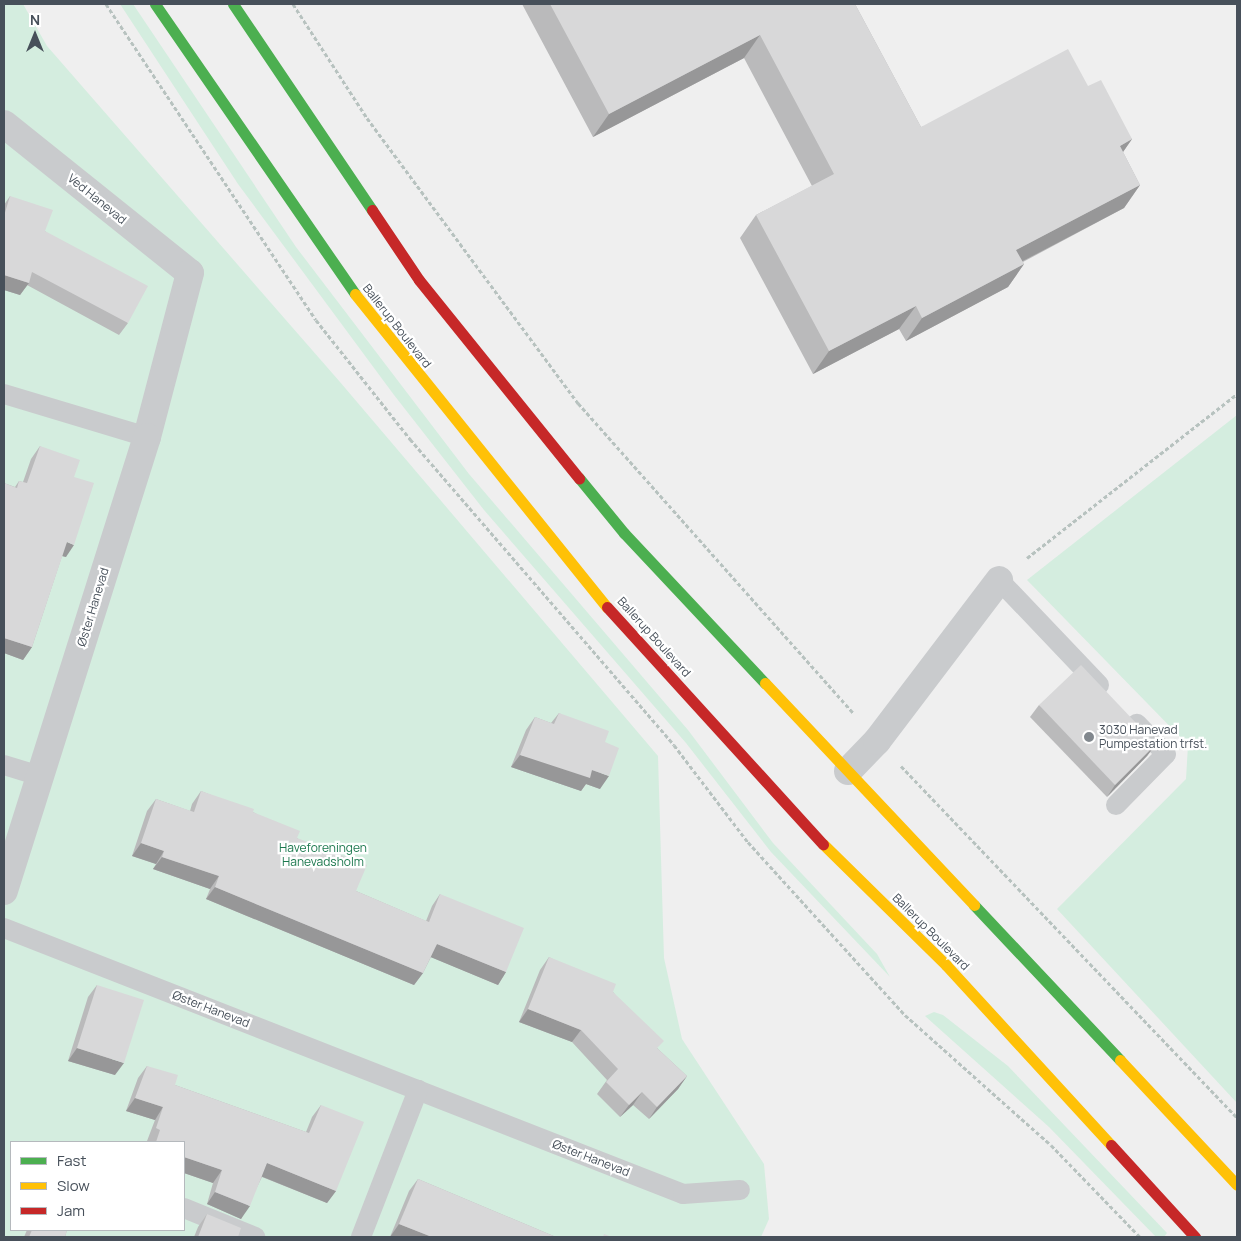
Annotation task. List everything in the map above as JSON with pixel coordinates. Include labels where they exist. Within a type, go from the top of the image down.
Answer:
[{"type":"street","name":"Ballerup Boulevard","points":[[155,4],[374,322],[580,576],[808,829],[946,965],[1195,1237]]},
{"type":"street","points":[[233,4],[419,280],[624,533],[1237,1185]]},
{"type":"street","name":"Ved Hanevad","points":[[4,124],[190,273]]},
{"type":"street","name":"Øster Hanevad","points":[[4,891],[147,438],[190,273]]},
{"type":"street","points":[[848,771],[878,741],[998,580]]},
{"type":"lane","points":[[4,394],[147,438]]},
{"type":"lane","points":[[998,580],[1166,754],[1116,805]]},
{"type":"lane","points":[[4,765],[40,776]]},
{"type":"lane","name":"Øster Hanevad","points":[[4,928],[684,1194],[740,1190]]},
{"type":"lane","points":[[361,1237],[418,1090]]},
{"type":"lane","points":[[185,1208],[255,1237]]},
{"type":"path","points":[[293,4],[367,118],[578,403],[878,741],[1237,1118]]},
{"type":"path","points":[[998,580],[1237,394]]},
{"type":"green space","name":"Haveforeningen Hanevadsholm","points":[[4,4],[23,4],[47,46],[340,382],[658,756],[664,958],[682,1039],[764,1164],[769,1219],[761,1237],[4,1237]]},
{"type":"green space","points":[[120,4],[133,4],[296,247],[469,474],[688,730],[773,843],[877,954],[890,977],[771,852],[686,743],[484,510],[394,395],[238,184]]},
{"type":"green space","points":[[1237,415],[1237,1103],[1057,909],[1186,779],[1188,745],[1027,580]]},
{"type":"green space","points":[[934,1012],[943,1015],[1008,1066],[1167,1233],[1164,1237],[1156,1237],[1049,1127],[925,1016]]},
{"type":"building","points":[[550,4],[855,4],[921,127],[1068,49],[1088,86],[1101,80],[1132,139],[1120,146],[1140,185],[1016,250],[1024,264],[922,318],[916,306],[829,351],[756,215],[834,174],[760,35],[609,114]]},
{"type":"building","points":[[10,196],[53,210],[45,231],[148,286],[128,323],[32,272],[29,283],[4,275],[4,216]]},
{"type":"building","points":[[40,446],[80,460],[74,477],[94,483],[74,545],[67,542],[32,647],[4,638],[4,483],[17,488],[19,481],[27,483]]},
{"type":"building","name":"3030 Hanevad Pumpestation trfst.","points":[[1081,665],[1156,744],[1115,785],[1039,705]]},
{"type":"building","points":[[559,713],[609,731],[605,742],[619,748],[609,776],[592,770],[590,778],[520,755],[535,717],[554,724]]},
{"type":"building","points":[[201,791],[254,809],[253,812],[300,831],[297,838],[367,865],[356,891],[429,922],[440,894],[524,928],[506,972],[437,944],[423,973],[215,887],[219,876],[162,857],[164,851],[141,843],[156,799],[194,812]]},
{"type":"building","points":[[549,957],[616,984],[613,992],[664,1041],[657,1048],[687,1076],[657,1107],[642,1092],[629,1105],[606,1082],[618,1069],[581,1030],[528,1009]]},
{"type":"building","points":[[97,985],[144,1000],[124,1063],[77,1048]]},
{"type":"building","points":[[147,1066],[178,1075],[175,1085],[309,1133],[321,1105],[364,1122],[336,1191],[267,1163],[250,1206],[215,1192],[222,1170],[185,1157],[185,1141],[156,1141],[160,1130],[156,1128],[163,1107],[135,1098]]},
{"type":"building","points":[[418,1179],[556,1237],[432,1237],[399,1224]]},
{"type":"building","points":[[207,1214],[241,1228],[238,1237],[198,1237]]},
{"type":"building","points":[[32,1231],[67,1231],[65,1237],[29,1237]]},
{"type":"traffic: fast","points":[[155,4],[355,294]]},
{"type":"traffic: fast","points":[[233,4],[372,210]]},
{"type":"traffic: fast","points":[[579,478],[624,533],[765,683]]},
{"type":"traffic: fast","points":[[974,905],[1120,1060]]},
{"type":"traffic: slow","points":[[355,294],[607,607]]},
{"type":"traffic: slow","points":[[765,683],[974,905]]},
{"type":"traffic: slow","points":[[823,844],[946,965],[1111,1145]]},
{"type":"traffic: slow","points":[[1120,1060],[1237,1185]]},
{"type":"traffic: jam","points":[[372,210],[419,280],[579,478]]},
{"type":"traffic: jam","points":[[607,607],[823,844]]},
{"type":"traffic: jam","points":[[1111,1145],[1195,1237]]},
{"type":"place","name":"3030 Hanevad Pumpestation trfst.","points":[[1089,737]]}]
